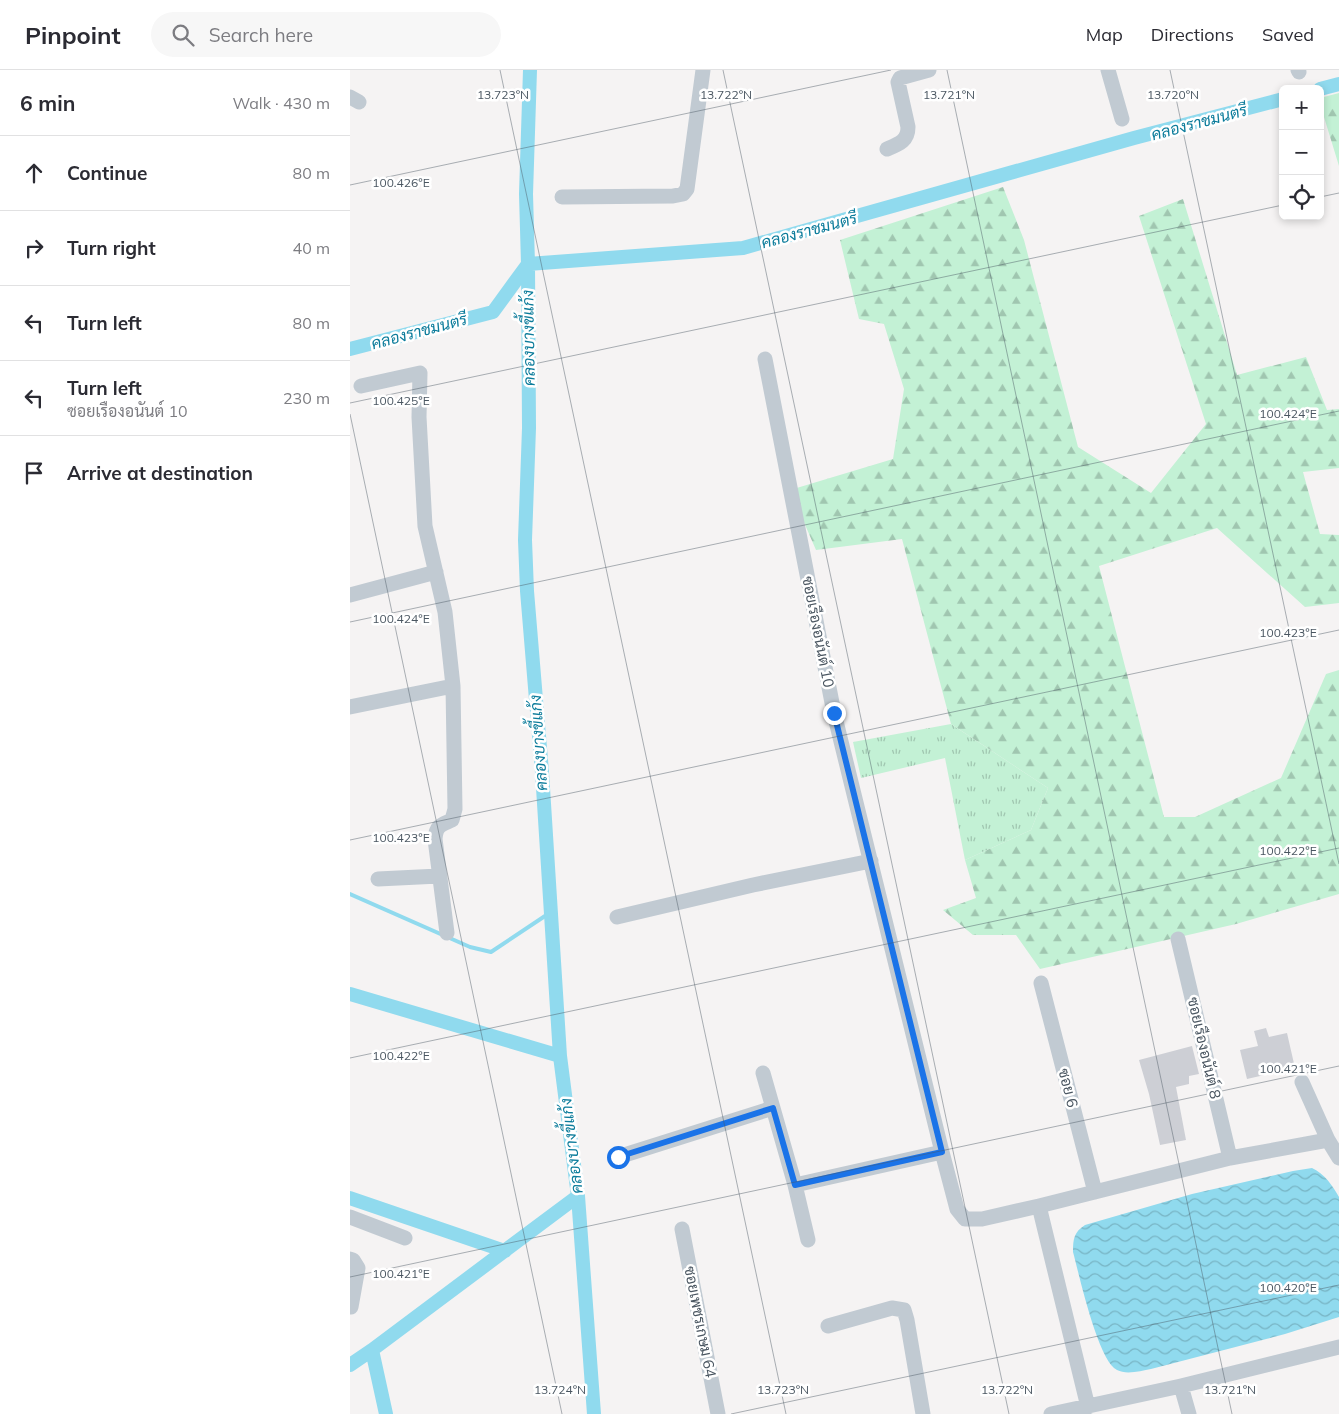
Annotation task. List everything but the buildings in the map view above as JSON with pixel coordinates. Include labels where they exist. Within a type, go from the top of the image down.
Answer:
[{"type":"street","points":[[562,197],[683,194],[688,188],[703,70]]},
{"type":"street","points":[[887,149],[901,143],[908,134],[898,82],[900,78],[929,70]]},
{"type":"street","points":[[1108,70],[1122,119]]},
{"type":"street","name":"ซอยเรืองอนันต์ 10","points":[[765,359],[834,713],[957,1209],[966,1219],[982,1219],[1039,1206]]},
{"type":"street","points":[[361,386],[420,373],[419,417],[425,526],[445,612],[453,686],[455,809],[452,820],[440,825],[436,830],[446,933]]},
{"type":"street","points":[[350,595],[436,572]]},
{"type":"street","points":[[350,707],[453,686]]},
{"type":"street","points":[[618,917],[747,886],[871,861]]},
{"type":"street","points":[[378,879],[439,876]]},
{"type":"street","name":"ซอยเรืองอนันต์ 8","points":[[1178,938],[1230,1158]]},
{"type":"street","name":"ซอย 6","points":[[1041,983],[1095,1192]]},
{"type":"street","points":[[763,1073],[795,1185],[808,1240]]},
{"type":"street","points":[[1302,1082],[1328,1140],[1339,1158]]},
{"type":"street","points":[[618,1157],[773,1108]]},
{"type":"street","points":[[1088,1407],[1039,1206],[1230,1158],[1328,1140]]},
{"type":"street","points":[[795,1185],[942,1152]]},
{"type":"street","points":[[350,1217],[405,1238]]},
{"type":"street","name":"ซอยเพชรเกษม 64","points":[[682,1229],[718,1414]]},
{"type":"street","points":[[350,1259],[356,1263],[358,1268],[351,1307]]},
{"type":"street","points":[[828,1326],[892,1308],[904,1310],[923,1414]]},
{"type":"street","points":[[1051,1414],[1182,1386],[1339,1347]]},
{"type":"street","points":[[1182,1386],[1189,1414]]},
{"type":"green space","points":[[1339,93],[1339,166],[1324,117],[1324,97]]},
{"type":"green space","points":[[1003,187],[1024,240],[1078,447],[1151,493],[1206,424],[1139,216],[1183,199],[1237,375],[1306,357],[1327,410],[1339,409],[1339,468],[1303,472],[1320,534],[1339,535],[1339,603],[1305,607],[1217,528],[1099,566],[1164,817],[1195,817],[1281,778],[1326,674],[1339,670],[1339,894],[1236,924],[1040,969],[1016,935],[973,935],[943,910],[976,898],[965,860],[1031,830],[1048,788],[951,724],[902,539],[816,550],[790,490],[893,459],[904,389],[884,324],[859,319],[840,240]]},
{"type":"green space","points":[[951,724],[1048,788],[1031,830],[965,860],[945,758],[861,778],[853,742]]},
{"type":"water","points":[[1312,1168],[1317,1170],[1331,1184],[1339,1197],[1339,1317],[1285,1334],[1143,1371],[1121,1371],[1117,1370],[1110,1363],[1096,1335],[1073,1252],[1074,1240],[1078,1230],[1085,1225],[1192,1194]]},
{"type":"waterway","name":"คลองบางขี้แก้ง","points":[[530,70],[526,194],[529,428],[525,540],[527,591],[542,772],[560,1056],[578,1196],[594,1414]]},
{"type":"waterway","name":"คลองราชมนตรี","points":[[1324,88],[1339,84]]},
{"type":"waterway","name":"คลองราชมนตรี","points":[[350,349],[493,312],[528,264],[743,248],[1134,138],[1279,100]]},
{"type":"waterway","points":[[350,894],[470,947],[491,952],[551,912]]},
{"type":"waterway","points":[[350,994],[560,1056]]},
{"type":"waterway","points":[[350,1365],[578,1196]]},
{"type":"waterway","points":[[350,1198],[505,1251]]},
{"type":"waterway","points":[[372,1350],[386,1414]]},
{"type":"route","points":[[618,1157],[773,1108],[795,1185],[942,1152],[834,713]]}]
